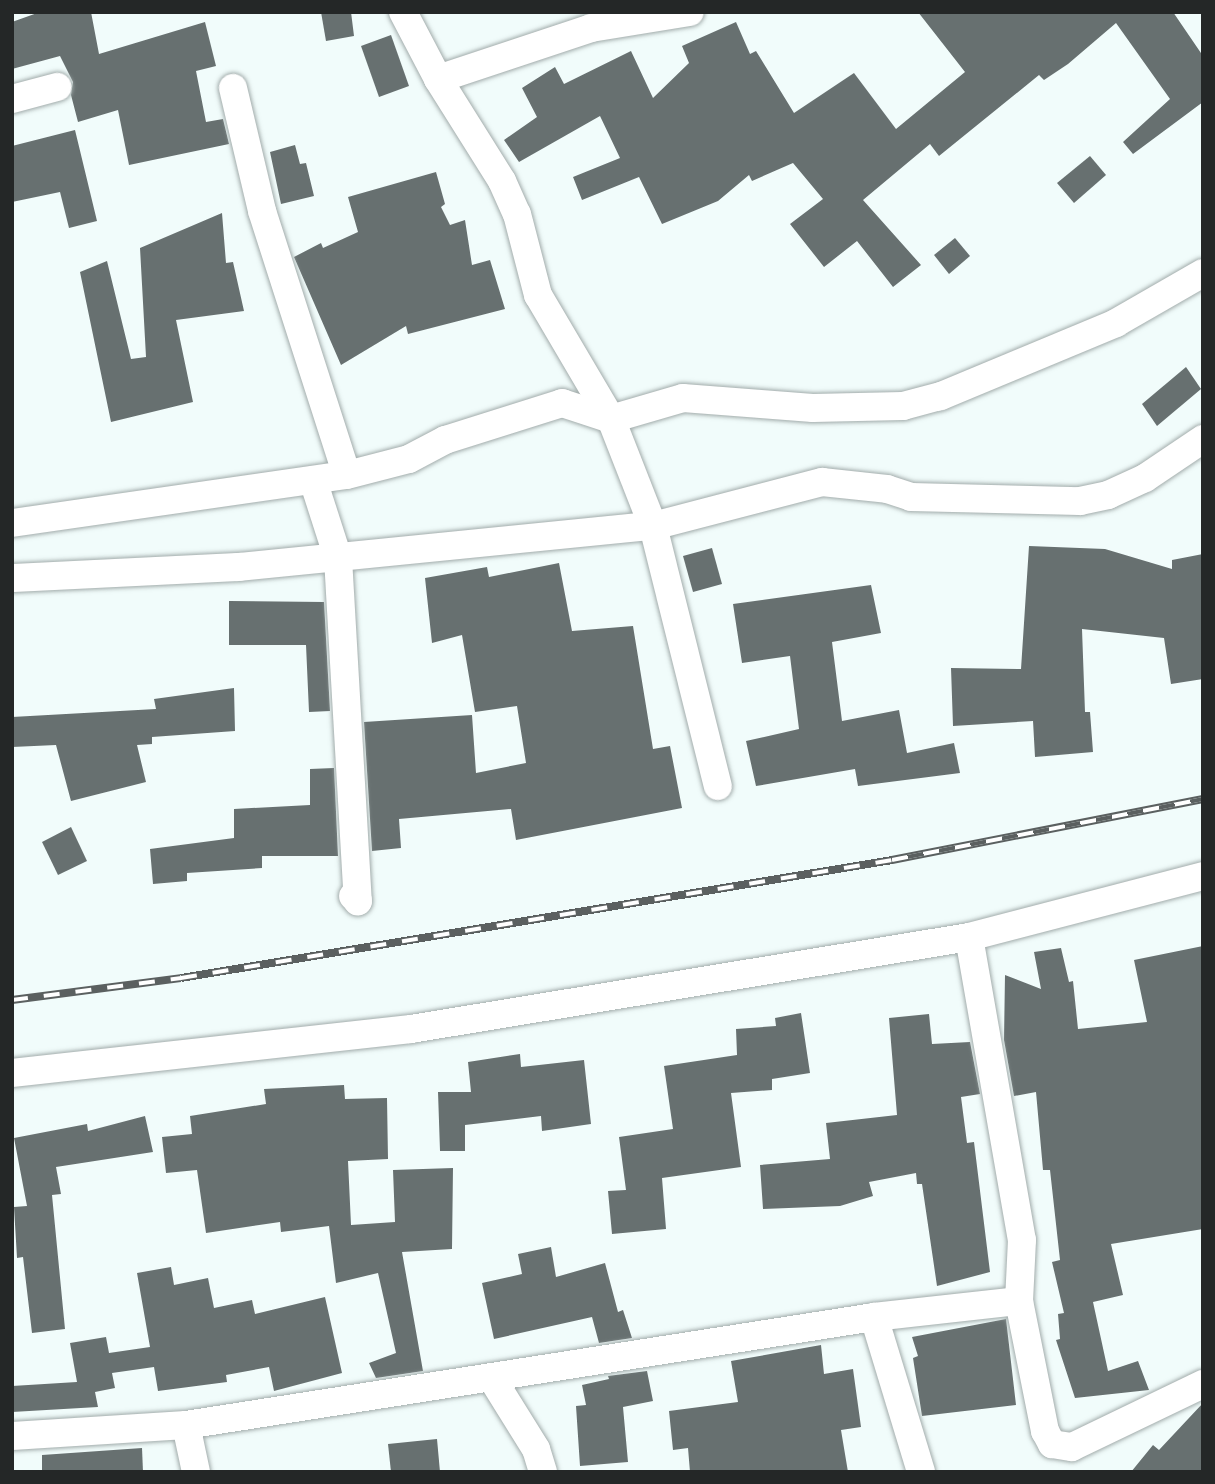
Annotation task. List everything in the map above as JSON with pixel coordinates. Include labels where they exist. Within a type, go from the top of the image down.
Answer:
[{"type":"street","points":[[403,12],[438,79],[502,181],[517,214],[538,295],[611,419],[653,526],[718,786]]},
{"type":"street","points":[[438,79],[591,28],[690,12]]},
{"type":"street","points":[[12,99],[57,87]]},
{"type":"street","points":[[233,88],[262,211],[347,475]]},
{"type":"street","points":[[12,523],[347,475],[409,459],[446,440],[562,403],[611,419],[683,398],[813,408],[904,406],[942,396],[1116,323],[1203,272]]},
{"type":"street","points":[[562,335],[562,403]]},
{"type":"street","points":[[12,578],[239,568],[653,526],[822,482],[887,489],[911,496],[1080,501],[1145,478],[1203,439]]},
{"type":"street","points":[[313,480],[338,558],[358,901],[353,896]]},
{"type":"street","points":[[12,1073],[411,1029],[970,937],[1203,876]]},
{"type":"street","points":[[970,937],[1023,1240],[1019,1301],[1045,1431],[1052,1444],[1072,1447],[1203,1384]]},
{"type":"street","points":[[12,1436],[186,1425],[493,1380],[874,1317],[1019,1301]]},
{"type":"street","points":[[874,1317],[920,1472]]},
{"type":"street","points":[[493,1380],[537,1449],[544,1472]]},
{"type":"street","points":[[186,1425],[196,1472]]},
{"type":"building","points":[[40,12],[91,12],[99,54],[205,22],[216,66],[196,71],[206,122],[223,119],[229,144],[129,165],[118,110],[78,122],[71,95],[73,82],[60,56],[12,69],[12,22]]},
{"type":"building","points":[[321,12],[351,12],[354,36],[326,41]]},
{"type":"building","points":[[918,12],[1173,12],[1203,56],[1203,102],[1133,154],[1123,142],[1170,99],[1116,23],[1068,64],[1044,80],[1039,75],[939,156],[930,144],[863,200],[921,265],[893,287],[857,241],[824,267],[790,224],[823,199],[793,163],[752,181],[749,175],[718,201],[662,224],[639,177],[582,200],[573,177],[620,158],[600,116],[519,162],[504,140],[537,117],[522,88],[555,67],[564,84],[631,51],[653,98],[689,63],[682,46],[736,22],[750,54],[756,51],[794,113],[854,73],[896,129],[965,72]]},
{"type":"building","points":[[391,35],[409,86],[379,97],[361,46]]},
{"type":"building","points":[[75,130],[97,221],[69,228],[60,192],[12,202],[12,146]]},
{"type":"building","points":[[295,145],[300,164],[306,163],[314,196],[281,204],[270,152]]},
{"type":"building","points":[[1090,156],[1106,175],[1074,203],[1057,183]]},
{"type":"building","points":[[436,172],[445,204],[441,207],[450,225],[465,220],[472,265],[490,260],[505,309],[408,334],[406,326],[341,365],[294,257],[321,243],[323,248],[358,232],[348,197]]},
{"type":"building","points":[[222,213],[226,263],[233,262],[244,311],[176,320],[193,402],[111,422],[80,272],[107,261],[131,359],[146,357],[140,248]]},
{"type":"building","points":[[955,238],[970,256],[949,274],[934,255]]},
{"type":"building","points":[[1186,367],[1201,389],[1157,426],[1142,404]]},
{"type":"building","points":[[1029,546],[1105,549],[1172,569],[1172,560],[1203,554],[1203,679],[1171,684],[1164,638],[1082,629],[1085,712],[1090,712],[1093,752],[1035,757],[1033,721],[953,726],[951,668],[1021,669]]},
{"type":"building","points":[[712,548],[722,584],[693,592],[683,556]]},
{"type":"building","points":[[559,563],[572,631],[633,626],[653,749],[670,746],[682,808],[516,840],[511,809],[399,819],[401,848],[372,851],[364,722],[472,715],[476,773],[526,763],[517,706],[475,712],[462,635],[432,643],[425,578],[487,567],[489,577]]},
{"type":"building","points":[[871,585],[881,633],[832,642],[842,721],[899,710],[907,753],[954,743],[960,773],[858,786],[855,769],[756,786],[746,741],[799,729],[790,656],[742,663],[733,604]]},
{"type":"building","points":[[229,601],[324,602],[330,711],[309,712],[306,645],[229,645]]},
{"type":"building","points":[[234,688],[235,731],[152,737],[152,744],[137,745],[146,782],[71,801],[56,745],[12,747],[12,717],[156,709],[154,699]]},
{"type":"building","points":[[334,768],[338,856],[262,856],[262,868],[187,873],[187,881],[153,884],[150,849],[234,838],[234,809],[310,805],[310,769]]},
{"type":"building","points":[[71,827],[87,861],[58,875],[42,842]]},
{"type":"building","points":[[1203,946],[1203,1229],[1111,1244],[1123,1295],[1093,1302],[1108,1371],[1138,1361],[1149,1390],[1075,1398],[1056,1340],[1060,1339],[1058,1314],[1064,1313],[1052,1262],[1060,1260],[1050,1170],[1043,1170],[1036,1092],[1014,1096],[1004,1040],[1005,975],[1041,989],[1034,952],[1061,948],[1069,982],[1073,981],[1078,1029],[1147,1022],[1134,960]]},
{"type":"building","points":[[801,1013],[810,1073],[772,1079],[772,1090],[731,1093],[741,1167],[662,1178],[666,1229],[612,1234],[608,1191],[626,1190],[619,1137],[673,1129],[664,1066],[737,1055],[736,1029],[776,1026],[775,1018]]},
{"type":"building","points":[[929,1014],[932,1044],[970,1042],[980,1094],[961,1097],[967,1143],[974,1142],[990,1272],[937,1286],[922,1184],[917,1184],[916,1173],[869,1182],[873,1196],[840,1206],[763,1209],[760,1165],[830,1159],[826,1123],[897,1115],[889,1018]]},
{"type":"building","points":[[520,1054],[521,1067],[584,1060],[591,1124],[542,1131],[541,1116],[465,1125],[465,1151],[440,1151],[438,1092],[471,1092],[468,1062]]},
{"type":"building","points":[[344,1085],[345,1099],[387,1098],[388,1159],[348,1161],[351,1225],[395,1222],[393,1170],[453,1168],[452,1249],[402,1252],[423,1371],[376,1378],[369,1363],[396,1353],[378,1273],[336,1283],[329,1226],[281,1232],[280,1222],[206,1233],[197,1170],[166,1173],[162,1137],[192,1134],[190,1116],[266,1104],[264,1089]]},
{"type":"building","points":[[145,1116],[153,1152],[56,1167],[61,1194],[52,1195],[65,1329],[32,1333],[23,1257],[17,1258],[14,1207],[27,1206],[14,1138],[87,1124],[88,1131]]},
{"type":"building","points":[[551,1247],[556,1277],[605,1263],[618,1312],[623,1310],[632,1338],[599,1343],[592,1317],[494,1339],[482,1283],[522,1274],[518,1254]]},
{"type":"building","points":[[171,1267],[174,1285],[208,1278],[214,1308],[252,1300],[255,1314],[325,1297],[342,1373],[274,1391],[269,1367],[226,1375],[227,1382],[158,1391],[154,1367],[112,1373],[115,1388],[95,1392],[98,1407],[12,1412],[12,1386],[77,1382],[70,1343],[106,1337],[109,1353],[150,1347],[137,1273]]},
{"type":"building","points":[[1006,1319],[1016,1405],[922,1416],[913,1358],[918,1356],[912,1337]]},
{"type":"building","points":[[821,1345],[824,1374],[853,1369],[861,1427],[841,1430],[848,1472],[690,1472],[688,1448],[673,1450],[669,1411],[738,1402],[731,1361]]},
{"type":"building","points":[[647,1371],[653,1401],[623,1407],[628,1462],[580,1466],[576,1406],[586,1405],[582,1385],[609,1379],[608,1376]]},
{"type":"building","points":[[1203,1403],[1203,1472],[1131,1472],[1153,1445],[1159,1450]]},
{"type":"building","points":[[437,1439],[440,1472],[391,1472],[388,1444]]},
{"type":"building","points":[[142,1448],[143,1472],[42,1472],[42,1455]]},
{"type":"railway","points":[[12,1000],[181,978],[892,860],[1203,799]]}]
